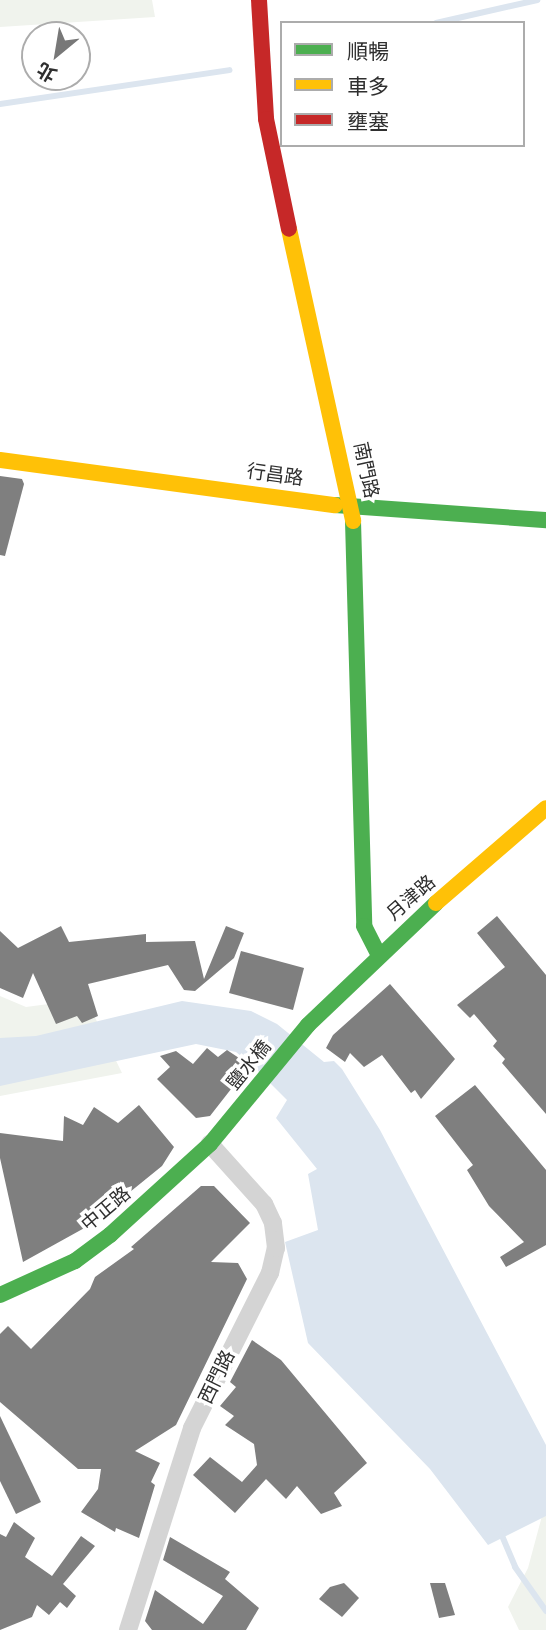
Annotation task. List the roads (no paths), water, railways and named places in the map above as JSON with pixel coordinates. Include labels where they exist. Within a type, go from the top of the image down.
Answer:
[{"type":"street","name":"南門路","points":[[259,0],[266,119],[274,165],[353,507],[364,926],[378,954]]},
{"type":"street","name":"行昌路","points":[[0,460],[353,507],[546,520]]},
{"type":"street","name":"月津路","points":[[308,1025],[378,954],[546,808]]},
{"type":"street","name":"鹽水橋","points":[[223,1131],[308,1025]]},
{"type":"street","name":"中正路","points":[[0,1295],[75,1261],[110,1236],[223,1131]]},
{"type":"street","name":"西門路","points":[[128,1630],[192,1428],[274,1259],[270,1214],[210,1144]]},
{"type":"waterway","points":[[445,21],[537,0]]},
{"type":"waterway","points":[[0,104],[229,70]]},
{"type":"waterway","points":[[500,1531],[515,1567],[546,1611]]}]
